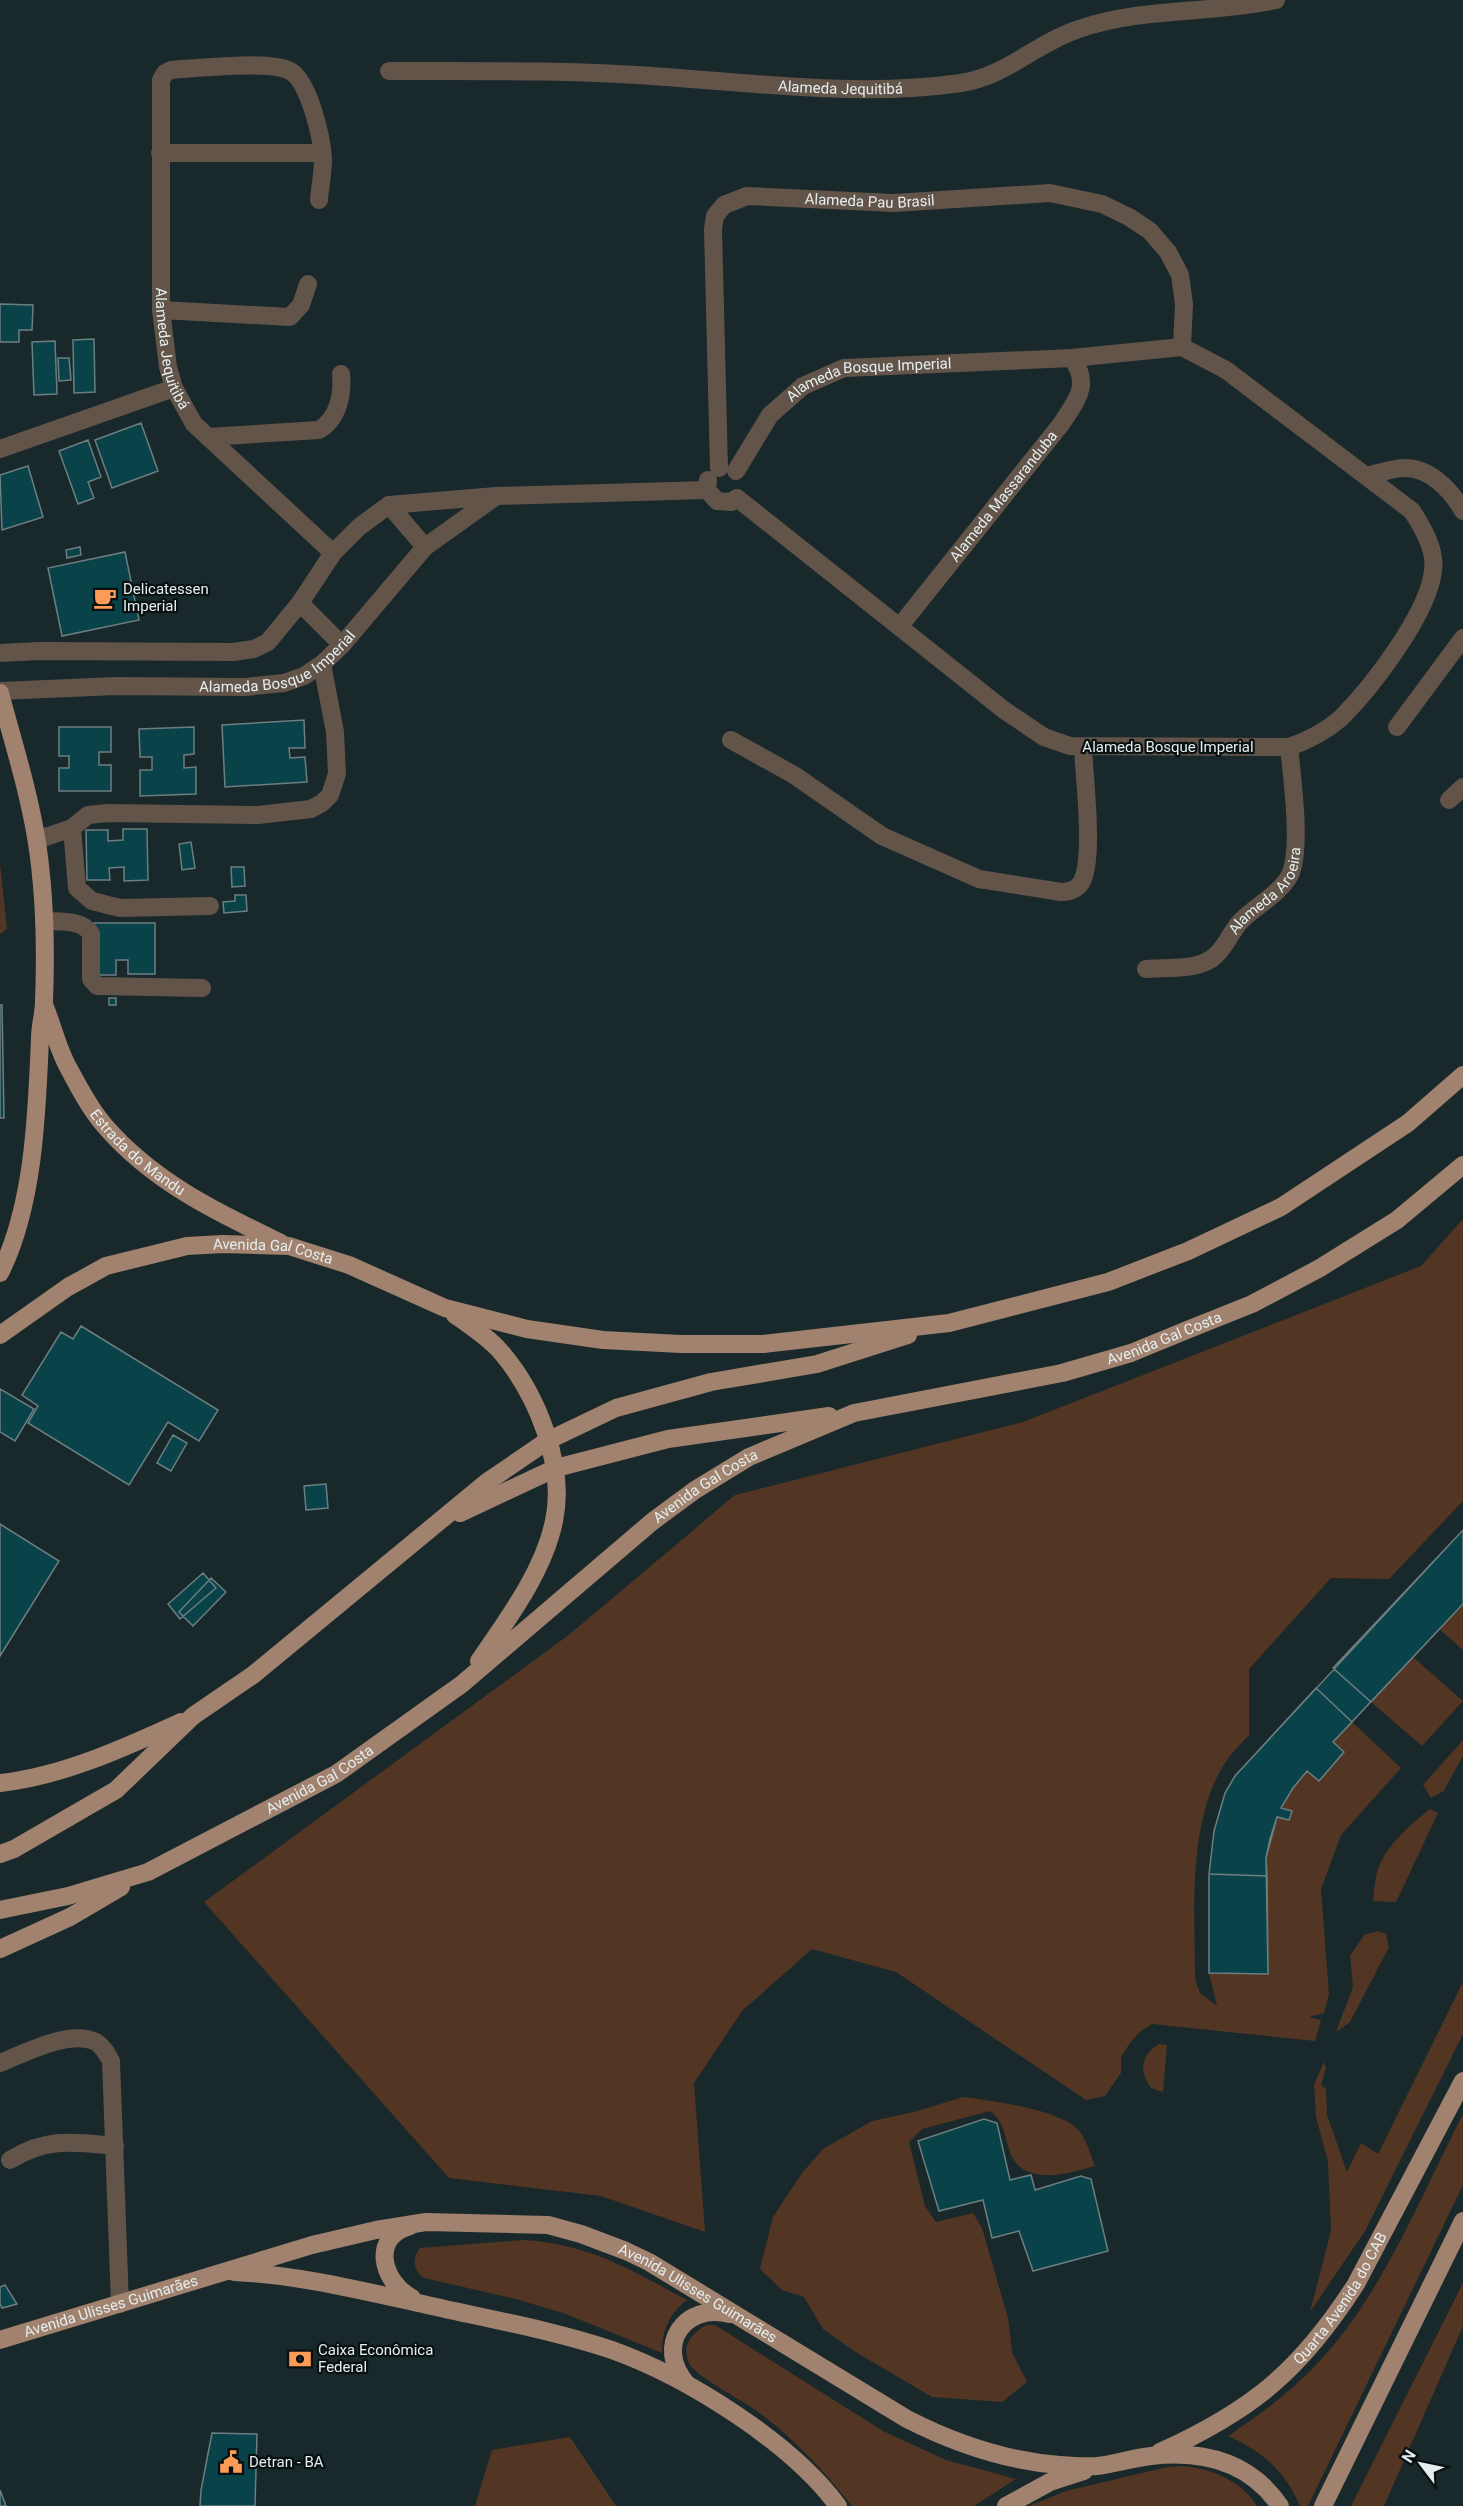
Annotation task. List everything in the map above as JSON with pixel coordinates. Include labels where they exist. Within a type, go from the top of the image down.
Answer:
[{"type":"main road","name":"Estrada do Mandu","points":[[0,692],[37,840],[44,921],[44,1004],[33,1146],[23,1202],[10,1254],[0,1273]]},
{"type":"main road","name":"Estrada do Mandu","points":[[44,1004],[67,1065],[103,1124],[133,1156],[161,1179],[220,1214],[289,1246]]},
{"type":"main road","name":"Avenida Gal Costa","points":[[0,1335],[68,1287],[106,1266],[187,1246],[223,1244],[289,1246],[349,1265],[445,1308],[527,1329],[603,1340],[681,1344],[763,1344],[949,1323],[1108,1282],[1188,1251],[1281,1207],[1408,1123],[1463,1075]]},
{"type":"main road","name":"Avenida Gal Costa","points":[[0,1910],[68,1896],[148,1872],[336,1774],[462,1684],[653,1521],[695,1490],[749,1456],[854,1413],[1062,1373],[1150,1346],[1252,1304],[1320,1268],[1397,1220],[1463,1165]]},
{"type":"main road","points":[[445,1308],[478,1331],[501,1352],[528,1390],[556,1468],[554,1521],[545,1549],[513,1612],[462,1684]]},
{"type":"main road","points":[[0,1854],[14,1849],[116,1790],[193,1716],[253,1675],[487,1482],[547,1441],[616,1408],[711,1382],[817,1364],[949,1323]]},
{"type":"main road","points":[[436,1524],[556,1468],[668,1439],[854,1413]]},
{"type":"main road","points":[[0,1783],[20,1780],[89,1761],[193,1716]]},
{"type":"main road","points":[[0,1949],[70,1917],[148,1872]]},
{"type":"main road","name":"Quarta Avenida do CAB","points":[[1153,2456],[1194,2437],[1259,2397],[1307,2352],[1336,2315],[1356,2284],[1463,2081]]},
{"type":"main road","points":[[421,2304],[395,2287],[388,2276],[385,2263],[386,2250],[392,2238],[401,2229],[426,2222]]},
{"type":"main road","name":"Avenida Ulisses Guimarães","points":[[0,2340],[329,2240],[426,2222],[516,2223],[564,2228],[649,2262],[907,2420],[938,2435],[996,2456],[1050,2464],[1097,2466],[1153,2456]]},
{"type":"main road","points":[[1323,2506],[1463,2222]]},
{"type":"main road","name":"Avenida Ulisses Guimarães","points":[[222,2272],[268,2274],[346,2286],[565,2337],[613,2351],[687,2385],[759,2430],[808,2470],[838,2506]]},
{"type":"main road","points":[[687,2385],[677,2373],[672,2358],[673,2342],[680,2327],[692,2317],[707,2312],[740,2316]]},
{"type":"main road","points":[[1153,2456],[1207,2456],[1246,2471],[1268,2488],[1280,2506]]},
{"type":"main road","points":[[1006,2506],[1050,2482],[1097,2466]]},
{"type":"street","name":"Alameda Jequitibá","points":[[389,71],[510,70],[664,76],[775,86],[892,88],[960,83],[981,79],[1010,68],[1039,48],[1080,28],[1124,17],[1189,10],[1226,9],[1276,0]]},
{"type":"street","name":"Alameda Jequitibá","points":[[322,153],[306,87],[298,76],[288,69],[245,65],[171,70],[165,73],[161,80],[161,310],[168,368],[174,388],[194,424],[333,553]]},
{"type":"street","points":[[160,153],[322,153],[319,200]]},
{"type":"street","name":"Alameda Pau Brasil","points":[[728,469],[712,229],[715,216],[724,205],[747,196],[894,203],[1050,193],[1102,204],[1129,217],[1150,231],[1168,252],[1180,275],[1184,304],[1182,347]]},
{"type":"street","points":[[161,310],[290,317],[301,305],[308,284]]},
{"type":"street","name":"Alameda Bosque Imperial","points":[[1182,347],[1226,370],[1367,476],[1412,512],[1430,543],[1434,569],[1428,593],[1413,622],[1381,670],[1340,719],[1308,741],[1289,747],[1083,747],[1070,746],[1044,737],[1022,723],[737,498],[724,503],[717,501],[708,490],[709,477],[728,469],[770,415],[803,386],[844,368],[1072,358],[1182,347]]},
{"type":"street","name":"Alameda Massaranduba","points":[[900,626],[1049,439],[1079,396],[1083,381],[1080,369],[1072,358]]},
{"type":"street","points":[[208,437],[319,430],[333,417],[343,391],[341,374]]},
{"type":"street","points":[[0,449],[174,388]]},
{"type":"street","points":[[1367,476],[1403,468],[1429,474],[1441,484],[1463,511]]},
{"type":"street","points":[[728,469],[742,481],[743,488],[737,498]]},
{"type":"street","name":"Alameda Bosque Imperial","points":[[0,653],[233,652],[254,649],[268,642],[300,603],[333,553],[358,527],[389,505],[496,496],[708,490]]},
{"type":"street","name":"Alameda Bosque Imperial","points":[[0,692],[50,687],[245,687],[284,683],[304,676],[322,664],[342,645],[425,547],[496,496]]},
{"type":"street","points":[[389,505],[425,547]]},
{"type":"street","points":[[300,603],[342,645]]},
{"type":"street","points":[[1397,727],[1463,638]]},
{"type":"street","points":[[37,840],[72,828],[88,815],[108,813],[258,815],[311,809],[322,803],[330,795],[337,774],[334,732],[322,664]]},
{"type":"street","points":[[731,740],[794,776],[882,836],[979,879],[1061,892],[1073,891],[1082,883],[1088,862],[1083,747]]},
{"type":"street","name":"Alameda Aroeira","points":[[1146,969],[1200,964],[1214,958],[1240,922],[1281,887],[1290,874],[1294,853],[1294,811],[1289,747]]},
{"type":"street","points":[[72,828],[77,888],[92,901],[120,908],[210,906]]},
{"type":"street","points":[[44,921],[83,924],[88,928],[91,934],[91,979],[97,986],[202,987]]},
{"type":"street","points":[[0,2063],[34,2049],[71,2038],[98,2043],[111,2061],[120,2304]]},
{"type":"street","points":[[10,2160],[26,2150],[56,2142],[115,2146]]},
{"type":"shaded area","points":[[0,863],[7,929],[0,934]]},
{"type":"shaded area","points":[[1463,1219],[1463,1501],[1389,1579],[1331,1578],[1249,1669],[1249,1735],[1227,1759],[1204,1812],[1194,1896],[1195,1979],[1200,1993],[1217,2006],[1209,1973],[1268,1974],[1266,1858],[1277,1817],[1289,1820],[1292,1811],[1281,1808],[1293,1788],[1307,1771],[1319,1780],[1344,1752],[1333,1742],[1352,1722],[1401,1768],[1341,1835],[1321,1889],[1329,1994],[1324,2013],[1309,2017],[1321,2020],[1315,2041],[1152,2024],[1130,2043],[1121,2057],[1121,2073],[1105,2096],[1086,2100],[896,1972],[812,1949],[742,2011],[694,2083],[705,2232],[601,2196],[449,2178],[204,1902],[570,1634],[735,1495],[1023,1422],[1421,1266]]},
{"type":"shaded area","points":[[1463,1604],[1463,1650],[1439,1629]]},
{"type":"shaded area","points":[[1413,1657],[1463,1701],[1422,1746],[1371,1702]]},
{"type":"shaded area","points":[[1463,1740],[1463,1756],[1444,1791],[1431,1798],[1423,1785]]},
{"type":"shaded area","points":[[1430,1809],[1438,1813],[1396,1902],[1373,1901],[1377,1872],[1386,1853],[1407,1829]]},
{"type":"shaded area","points":[[1378,1931],[1386,1934],[1389,1947],[1350,2022],[1336,2032],[1353,1987],[1350,1956],[1364,1935]]},
{"type":"shaded area","points":[[1463,1982],[1463,2034],[1365,2231],[1310,2312],[1331,2231],[1328,2161],[1316,2117],[1314,2084],[1324,2062],[1326,2068],[1321,2085],[1326,2089],[1327,2115],[1347,2172],[1361,2143],[1378,2154]]},
{"type":"shaded area","points":[[1159,2044],[1167,2045],[1163,2092],[1151,2088],[1143,2069],[1148,2053]]},
{"type":"shaded area","points":[[963,2097],[1020,2106],[1062,2119],[1081,2133],[1095,2166],[1047,2175],[1025,2170],[1016,2163],[1001,2125],[990,2111],[922,2129],[909,2142],[925,2206],[936,2222],[973,2213],[982,2228],[1008,2318],[1012,2352],[1027,2382],[1002,2402],[932,2397],[854,2351],[823,2329],[804,2297],[782,2290],[760,2269],[773,2217],[802,2173],[823,2149],[872,2121],[914,2112]]},
{"type":"shaded area","points":[[1463,2114],[1463,2185],[1308,2506],[1300,2506],[1280,2473],[1262,2455],[1228,2436],[1292,2388],[1326,2354],[1347,2328],[1401,2239]]},
{"type":"shaded area","points":[[523,2240],[547,2242],[590,2253],[628,2269],[687,2300],[668,2323],[663,2337],[662,2353],[566,2314],[516,2299],[424,2278],[415,2264],[420,2248]]},
{"type":"shaded area","points":[[1463,2283],[1463,2326],[1384,2506],[1351,2506]]},
{"type":"shaded area","points":[[707,2325],[715,2325],[883,2431],[946,2460],[1016,2479],[974,2506],[852,2506],[784,2433],[751,2407],[694,2370],[687,2359],[687,2347],[692,2336]]},
{"type":"shaded area","points":[[570,2437],[616,2506],[475,2506],[492,2450]]},
{"type":"shaded area","points":[[1183,2466],[1224,2477],[1243,2489],[1257,2506],[1029,2506],[1066,2491],[1167,2467]]},
{"type":"building","points":[[0,304],[33,305],[32,330],[19,330],[19,342],[0,342]]},
{"type":"building","points":[[94,339],[95,392],[74,393],[73,340]]},
{"type":"building","points":[[55,341],[57,394],[34,395],[32,342]]},
{"type":"building","points":[[58,358],[69,358],[71,380],[59,381]]},
{"type":"building","points":[[141,423],[158,471],[112,488],[95,440]]},
{"type":"building","points":[[88,440],[101,477],[88,482],[94,498],[78,504],[59,451]]},
{"type":"building","points":[[28,466],[43,517],[2,530],[0,475]]},
{"type":"building","points":[[80,547],[81,555],[67,558],[66,550]]},
{"type":"building","points":[[125,552],[139,620],[62,636],[48,568]]},
{"type":"building","points":[[304,720],[305,748],[289,748],[290,758],[305,757],[307,782],[225,787],[222,725]]},
{"type":"building","points":[[59,727],[111,727],[111,752],[99,752],[99,765],[111,765],[111,791],[59,791],[59,768],[69,768],[69,756],[59,756]]},
{"type":"building","points":[[194,727],[194,754],[184,755],[184,768],[196,767],[196,794],[140,796],[140,770],[152,770],[152,757],[140,757],[139,729]]},
{"type":"building","points":[[123,829],[147,829],[148,880],[124,881],[124,867],[109,868],[110,880],[87,880],[86,830],[108,830],[108,841],[123,840]]},
{"type":"building","points":[[191,842],[195,868],[182,870],[179,844]]},
{"type":"building","points":[[231,867],[244,867],[245,886],[232,887]]},
{"type":"building","points":[[235,895],[246,895],[247,911],[224,913],[223,902],[235,901]]},
{"type":"building","points":[[94,923],[155,923],[155,974],[128,974],[128,960],[116,960],[116,975],[94,975]]},
{"type":"building","points":[[109,998],[116,998],[116,1005],[109,1005]]},
{"type":"building","points":[[0,1005],[2,1005],[4,1118],[0,1118]]},
{"type":"building","points":[[81,1326],[218,1410],[199,1441],[168,1422],[129,1485],[28,1423],[38,1406],[22,1395],[61,1332],[73,1339]]},
{"type":"building","points":[[0,1389],[34,1409],[15,1441],[0,1432]]},
{"type":"building","points":[[173,1435],[187,1443],[171,1471],[157,1463]]},
{"type":"building","points":[[326,1484],[328,1508],[306,1510],[304,1486]]},
{"type":"building","points":[[0,1524],[59,1561],[0,1656]]},
{"type":"building","points":[[1463,1530],[1463,1604],[1333,1742],[1344,1752],[1319,1781],[1307,1771],[1293,1788],[1281,1808],[1292,1811],[1289,1820],[1277,1817],[1266,1858],[1268,1974],[1209,1973],[1209,1874],[1214,1831],[1225,1793],[1235,1776]]},
{"type":"building","points":[[1463,1530],[1463,1604],[1371,1702],[1333,1668]]},
{"type":"building","points":[[203,1573],[216,1588],[180,1619],[168,1604]]},
{"type":"building","points":[[211,1578],[226,1592],[193,1626],[179,1612]]},
{"type":"building","points":[[1316,1688],[1352,1722],[1333,1742],[1344,1752],[1319,1781],[1307,1771],[1293,1788],[1281,1808],[1292,1811],[1289,1820],[1277,1817],[1270,1839],[1266,1858],[1267,1876],[1209,1874],[1214,1831],[1225,1793],[1235,1776]]},
{"type":"building","points":[[1209,1874],[1267,1876],[1268,1974],[1209,1973]]},
{"type":"building","points":[[984,2119],[997,2123],[1010,2180],[1031,2175],[1035,2190],[1081,2176],[1091,2179],[1108,2251],[1033,2271],[1019,2231],[992,2238],[983,2200],[939,2211],[918,2141]]},
{"type":"building","points":[[5,2285],[17,2304],[2,2308],[0,2287]]},
{"type":"building","name":"Detran - BA","points":[[212,2433],[257,2434],[255,2506],[200,2506]]},
{"type":"building","points":[[0,2490],[6,2506],[0,2506]]},
{"type":"place","name":"Delicatessen Imperial","points":[[105,598]]},
{"type":"place","name":"Caixa Econômica Federal","points":[[300,2359]]},
{"type":"place","name":"Detran - BA","points":[[231,2462]]}]
